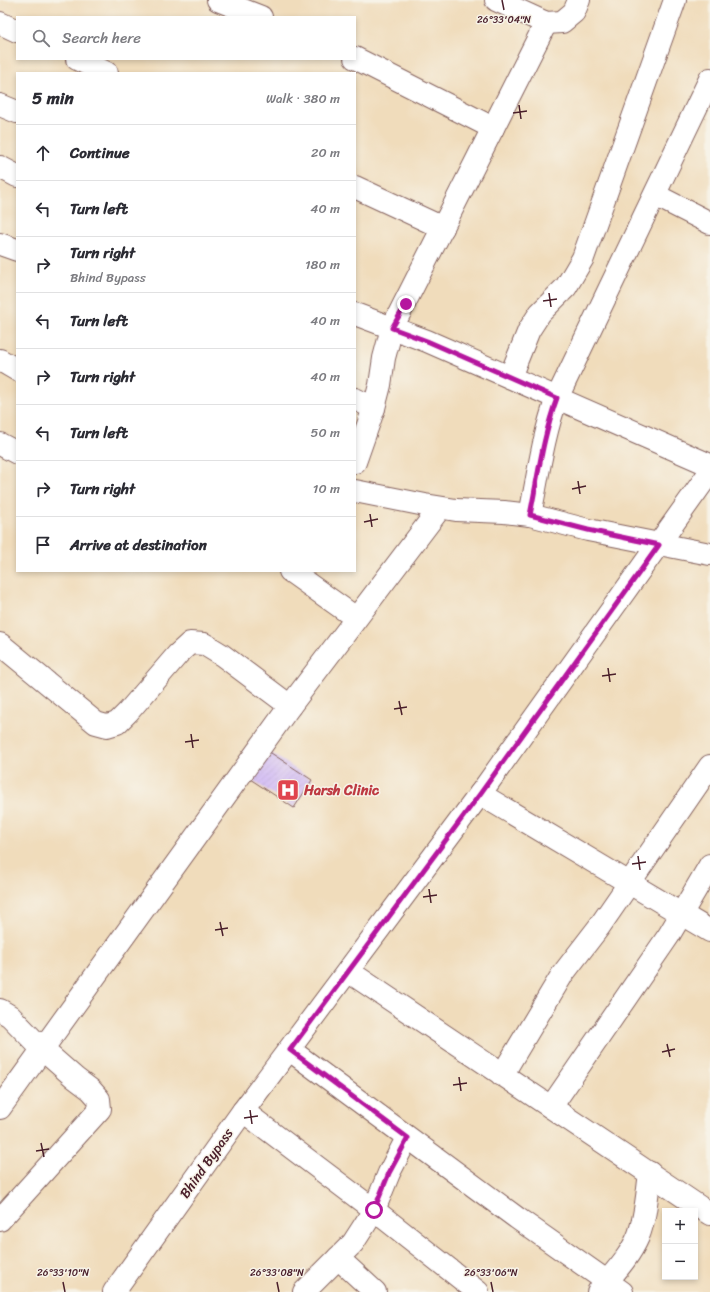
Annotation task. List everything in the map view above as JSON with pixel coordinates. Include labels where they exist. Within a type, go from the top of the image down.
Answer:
[{"type":"street","points":[[218,0],[258,16]]},
{"type":"street","points":[[496,0],[546,23],[562,22],[574,12],[579,0]]},
{"type":"street","points":[[510,377],[529,330],[540,313],[566,287],[583,258],[675,0]]},
{"type":"street","points":[[0,23],[16,31]]},
{"type":"street","points":[[356,456],[365,403],[380,386],[384,358],[392,328],[546,23]]},
{"type":"street","points":[[356,59],[493,128]]},
{"type":"street","points":[[79,60],[105,72]]},
{"type":"street","points":[[530,515],[550,416],[557,398],[710,79]]},
{"type":"street","points":[[0,105],[16,112]]},
{"type":"street","points":[[0,167],[16,175]]},
{"type":"street","points":[[356,187],[443,228]]},
{"type":"street","points":[[655,195],[710,224]]},
{"type":"street","points":[[0,244],[16,250]]},
{"type":"street","points":[[356,314],[427,341],[710,465]]},
{"type":"street","points":[[0,360],[16,369]]},
{"type":"street","points":[[0,444],[16,452]]},
{"type":"street","name":"Bhind Bypass","points":[[114,1292],[243,1111],[480,794],[710,472]]},
{"type":"street","points":[[356,491],[440,508],[530,515],[588,530],[710,554]]},
{"type":"street","points":[[0,1108],[290,706],[440,508]]},
{"type":"street","points":[[291,572],[356,618]]},
{"type":"street","points":[[0,644],[96,723],[107,726],[117,723],[128,712],[178,654],[190,643],[204,644],[222,655],[290,706]]},
{"type":"street","points":[[502,1075],[562,975],[629,884],[710,766]]},
{"type":"street","points":[[480,794],[710,931]]},
{"type":"street","points":[[551,1107],[669,935],[710,865]]},
{"type":"street","points":[[348,971],[710,1214]]},
{"type":"street","points":[[0,1010],[10,1016],[42,1049],[91,1090],[99,1099],[100,1109],[0,1220]]},
{"type":"street","points":[[290,1050],[609,1288],[638,1238],[644,1220],[650,1173]]},
{"type":"street","points":[[243,1111],[374,1210],[478,1292]]},
{"type":"street","points":[[304,1292],[353,1243],[374,1210],[389,1173],[408,1138]]},
{"type":"street","points":[[338,1258],[375,1292]]},
{"type":"building","points":[[268,751],[312,780],[294,808],[250,779]]},
{"type":"place","name":"Harsh Clinic","points":[[288,790]]},
{"type":"route","points":[[374,1210],[389,1173],[408,1138],[290,1050],[480,794],[659,545],[588,530],[530,515],[550,416],[557,398],[427,341],[392,328],[406,304]]}]
